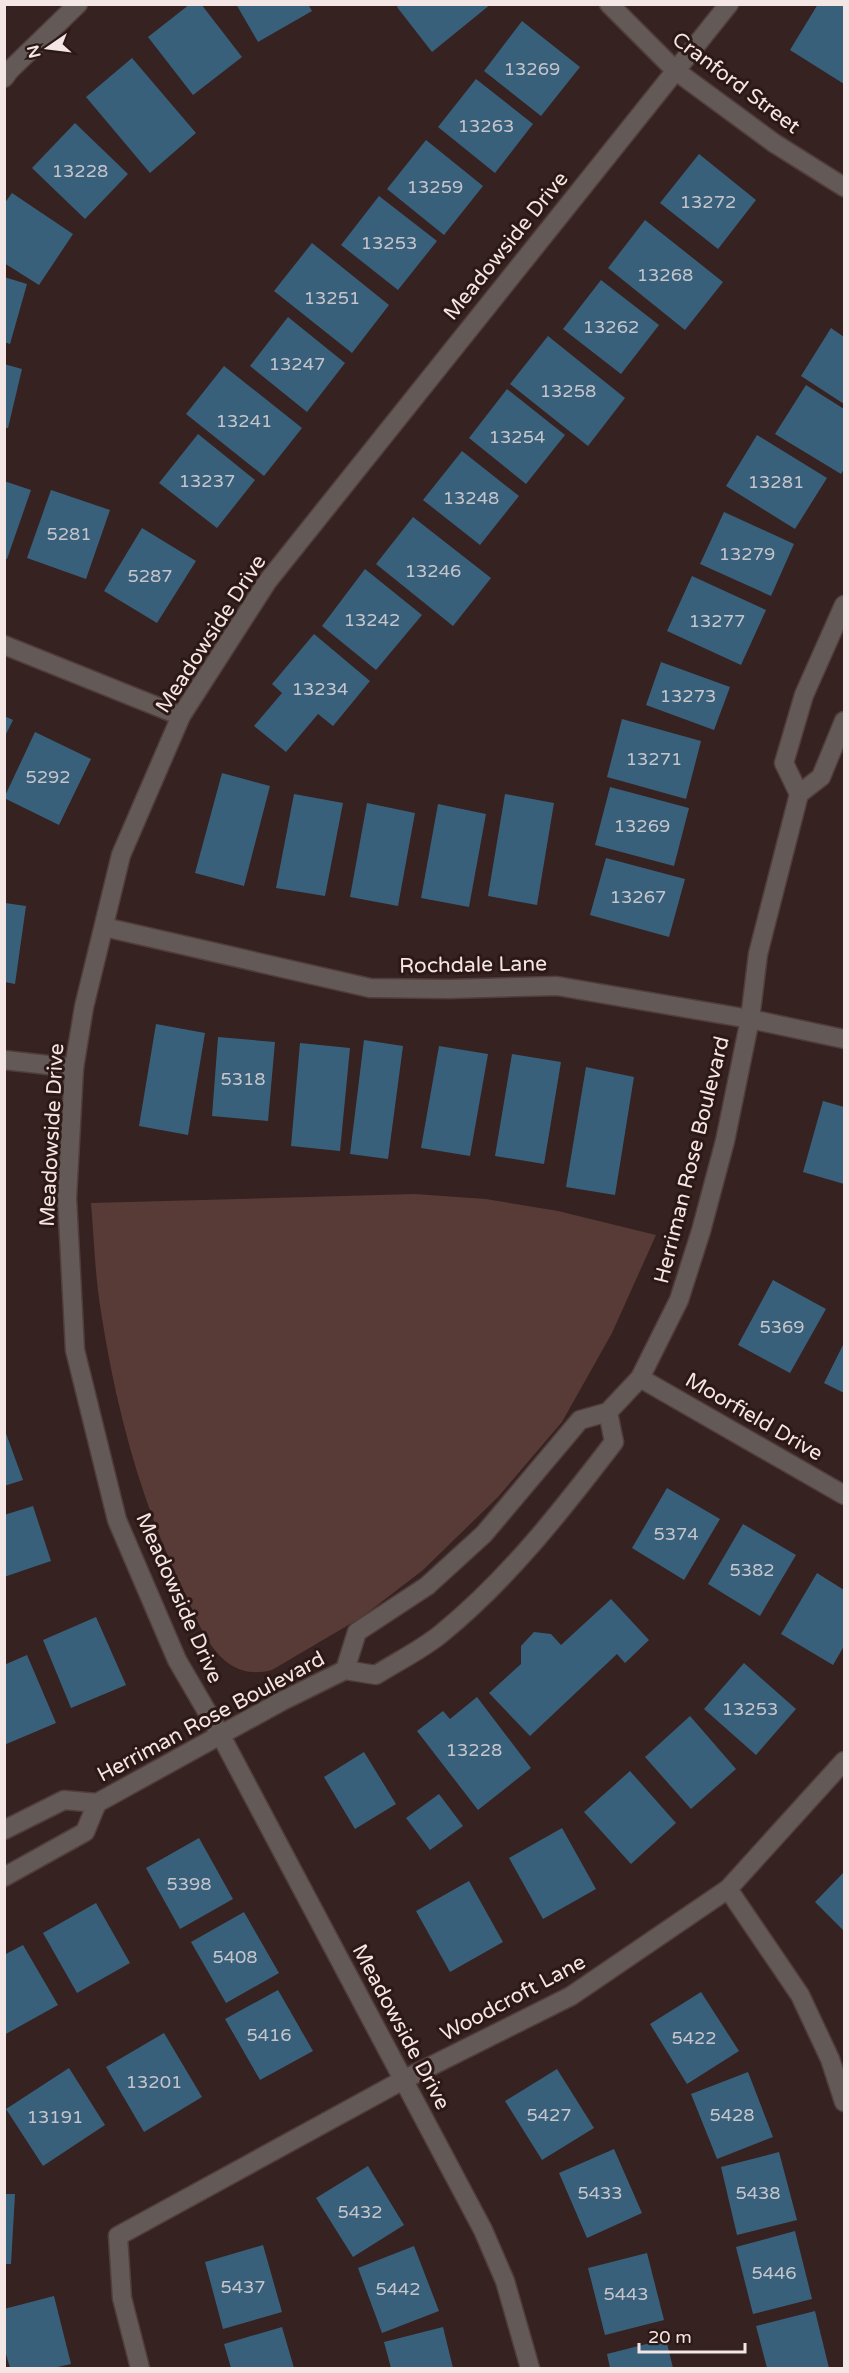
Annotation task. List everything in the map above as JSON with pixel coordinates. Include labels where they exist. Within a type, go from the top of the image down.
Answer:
[{"type":"street","points":[[4,78],[78,4]]},
{"type":"street","name":"Cranford Street","points":[[609,4],[676,71],[774,143],[844,187]]},
{"type":"street","name":"Meadowside Drive","points":[[530,2368],[505,2281],[483,2230],[220,1734],[177,1660],[117,1520],[75,1350],[67,1198],[74,1068],[84,1007],[121,855],[181,716],[267,582],[729,4]]},
{"type":"street","points":[[844,605],[804,695],[784,763],[799,794],[821,777],[844,721]]},
{"type":"street","points":[[4,645],[181,716]]},
{"type":"street","name":"Herriman Rose Boulevard","points":[[345,1671],[357,1632],[427,1586],[484,1534],[580,1420],[608,1412],[640,1378],[679,1300],[701,1232],[725,1141],[750,1019],[758,954],[799,794]]},
{"type":"street","name":"Rochdale Lane","points":[[104,927],[370,988],[449,989],[557,986],[750,1019],[844,1040]]},
{"type":"street","points":[[4,1060],[74,1068]]},
{"type":"street","name":"Moorfield Drive","points":[[640,1378],[844,1495]]},
{"type":"street","name":"Herriman Rose Boulevard","points":[[4,1830],[64,1800],[97,1803],[220,1734],[345,1671],[376,1675],[441,1634],[501,1579],[560,1513],[614,1442],[608,1412]]},
{"type":"street","name":"Woodcroft Lane","points":[[140,2368],[122,2298],[118,2236],[404,2080],[571,1996],[728,1889],[844,1761]]},
{"type":"street","name":"Herriman Rose Boulevard","points":[[4,1877],[85,1832],[97,1803]]},
{"type":"street","points":[[728,1889],[800,1995],[830,2059],[844,2102]]},
{"type":"shaded area","points":[[415,1194],[486,1199],[558,1211],[656,1235],[612,1333],[562,1422],[498,1497],[423,1570],[362,1617],[272,1670],[254,1672],[239,1669],[215,1650],[206,1636],[169,1558],[143,1490],[123,1420],[107,1348],[97,1285],[91,1203]]},
{"type":"building","points":[[190,4],[201,4],[242,57],[193,95],[148,37]]},
{"type":"building","points":[[236,4],[308,4],[312,11],[258,42]]},
{"type":"building","points":[[400,4],[491,4],[432,52],[397,7]]},
{"type":"building","points":[[818,4],[844,4],[844,84],[790,50]]},
{"type":"building","points":[[522,21],[580,67],[541,116],[484,71]]},
{"type":"building","points":[[132,58],[196,133],[150,173],[86,97]]},
{"type":"building","points":[[476,79],[533,124],[495,173],[438,127]]},
{"type":"building","points":[[75,123],[128,174],[85,219],[32,168]]},
{"type":"building","points":[[426,140],[483,186],[444,235],[387,189]]},
{"type":"building","points":[[699,154],[756,200],[718,249],[660,203]]},
{"type":"building","points":[[12,193],[73,234],[39,285],[4,263],[4,204]]},
{"type":"building","points":[[379,196],[437,241],[398,290],[341,245]]},
{"type":"building","points":[[645,220],[723,282],[685,330],[608,268]]},
{"type":"building","points":[[312,243],[389,305],[352,353],[274,291]]},
{"type":"building","points":[[4,277],[27,284],[10,344],[4,342]]},
{"type":"building","points":[[601,280],[659,325],[621,374],[563,329]]},
{"type":"building","points":[[288,317],[345,363],[307,412],[250,366]]},
{"type":"building","points":[[831,328],[844,337],[844,404],[801,376]]},
{"type":"building","points":[[548,336],[625,398],[588,446],[510,384]]},
{"type":"building","points":[[4,364],[22,369],[8,428],[4,428]]},
{"type":"building","points":[[224,366],[302,428],[264,476],[186,414]]},
{"type":"building","points":[[806,385],[844,409],[844,469],[841,474],[775,434]]},
{"type":"building","points":[[507,389],[565,435],[526,484],[469,438]]},
{"type":"building","points":[[198,434],[255,480],[217,528],[159,483]]},
{"type":"building","points":[[757,435],[827,478],[795,529],[726,486]]},
{"type":"building","points":[[462,451],[519,496],[480,545],[423,500]]},
{"type":"building","points":[[4,481],[31,490],[7,559],[4,559]]},
{"type":"building","points":[[51,490],[110,510],[86,579],[27,558]]},
{"type":"building","points":[[724,512],[794,544],[771,596],[700,564]]},
{"type":"building","points":[[413,517],[491,578],[453,626],[376,564]]},
{"type":"building","points":[[142,528],[196,561],[157,623],[104,591]]},
{"type":"building","points":[[365,569],[422,615],[376,670],[322,626]]},
{"type":"building","points":[[692,576],[766,610],[741,665],[667,631]]},
{"type":"building","points":[[314,634],[370,681],[333,726],[318,714],[286,752],[254,726],[282,693],[272,684]]},
{"type":"building","points":[[661,662],[730,687],[714,730],[646,705]]},
{"type":"building","points":[[4,716],[13,720],[4,738]]},
{"type":"building","points":[[622,719],[701,741],[686,799],[607,777]]},
{"type":"building","points":[[35,732],[91,759],[59,825],[4,798]]},
{"type":"building","points":[[222,773],[270,786],[244,886],[195,873]]},
{"type":"building","points":[[610,787],[689,808],[674,866],[595,845]]},
{"type":"building","points":[[294,794],[343,803],[325,896],[276,888]]},
{"type":"building","points":[[505,794],[554,803],[537,905],[488,896]]},
{"type":"building","points":[[367,803],[415,813],[398,906],[350,897]]},
{"type":"building","points":[[438,804],[486,814],[469,907],[421,898]]},
{"type":"building","points":[[606,858],[685,879],[669,937],[590,915]]},
{"type":"building","points":[[5,903],[26,906],[15,984],[5,982]]},
{"type":"building","points":[[156,1024],[205,1033],[188,1135],[139,1126]]},
{"type":"building","points":[[218,1037],[275,1042],[268,1121],[212,1116]]},
{"type":"building","points":[[364,1040],[403,1046],[388,1159],[350,1154]]},
{"type":"building","points":[[300,1043],[350,1048],[340,1151],[291,1146]]},
{"type":"building","points":[[439,1046],[488,1054],[470,1156],[421,1148]]},
{"type":"building","points":[[512,1054],[561,1062],[544,1164],[495,1156]]},
{"type":"building","points":[[586,1067],[634,1077],[615,1195],[566,1187]]},
{"type":"building","points":[[823,1101],[844,1107],[844,1184],[803,1172]]},
{"type":"building","points":[[773,1280],[826,1309],[790,1373],[738,1345]]},
{"type":"building","points":[[844,1343],[844,1393],[824,1383]]},
{"type":"building","points":[[4,1428],[23,1480],[4,1486]]},
{"type":"building","points":[[667,1488],[720,1519],[684,1580],[632,1548]]},
{"type":"building","points":[[33,1506],[51,1561],[4,1577],[4,1515]]},
{"type":"building","points":[[743,1524],[796,1555],[760,1616],[708,1584]]},
{"type":"building","points":[[817,1573],[844,1590],[844,1646],[833,1665],[781,1634]]},
{"type":"building","points":[[611,1599],[649,1640],[625,1663],[617,1654],[530,1736],[489,1693],[521,1664],[521,1646],[534,1632],[551,1634],[561,1645]]},
{"type":"building","points":[[96,1617],[126,1685],[71,1708],[43,1640]]},
{"type":"building","points":[[27,1655],[56,1723],[4,1745],[4,1665]]},
{"type":"building","points":[[744,1663],[796,1709],[756,1755],[704,1709]]},
{"type":"building","points":[[477,1697],[531,1768],[478,1810],[417,1731],[443,1711],[450,1719]]},
{"type":"building","points":[[690,1716],[736,1769],[691,1809],[645,1757]]},
{"type":"building","points":[[364,1752],[396,1804],[355,1829],[324,1777]]},
{"type":"building","points":[[630,1771],[676,1823],[631,1864],[584,1812]]},
{"type":"building","points":[[439,1794],[463,1826],[430,1850],[406,1818]]},
{"type":"building","points":[[562,1828],[596,1889],[543,1919],[509,1858]]},
{"type":"building","points":[[199,1838],[233,1899],[180,1929],[146,1868]]},
{"type":"building","points":[[844,1872],[844,1931],[815,1902]]},
{"type":"building","points":[[469,1881],[503,1942],[450,1972],[416,1911]]},
{"type":"building","points":[[96,1903],[130,1963],[77,1993],[43,1933]]},
{"type":"building","points":[[244,1912],[279,1973],[226,2003],[191,1942]]},
{"type":"building","points":[[23,1945],[58,2005],[4,2035],[4,1955]]},
{"type":"building","points":[[278,1990],[313,2051],[260,2080],[225,2019]]},
{"type":"building","points":[[701,1992],[739,2051],[687,2084],[650,2024]]},
{"type":"building","points":[[164,2033],[202,2097],[144,2132],[106,2067]]},
{"type":"building","points":[[69,2068],[105,2125],[43,2166],[6,2109]]},
{"type":"building","points":[[557,2069],[594,2128],[542,2160],[505,2101]]},
{"type":"building","points":[[748,2072],[773,2137],[717,2159],[691,2094]]},
{"type":"building","points":[[614,2149],[642,2213],[587,2238],[559,2173]]},
{"type":"building","points":[[779,2152],[797,2220],[737,2235],[721,2167]]},
{"type":"building","points":[[368,2166],[404,2225],[353,2257],[316,2198]]},
{"type":"building","points":[[4,2194],[15,2194],[11,2264],[4,2264]]},
{"type":"building","points":[[795,2231],[812,2299],[753,2314],[736,2247]]},
{"type":"building","points":[[263,2245],[282,2312],[223,2329],[205,2262]]},
{"type":"building","points":[[414,2246],[439,2311],[382,2333],[358,2268]]},
{"type":"building","points":[[647,2253],[664,2320],[605,2335],[588,2268]]},
{"type":"building","points":[[54,2296],[71,2364],[53,2368],[10,2368],[4,2347],[4,2309]]},
{"type":"building","points":[[815,2311],[829,2368],[767,2368],[756,2326]]},
{"type":"building","points":[[282,2327],[294,2368],[231,2368],[224,2344]]},
{"type":"building","points":[[443,2327],[453,2368],[391,2368],[384,2342]]},
{"type":"building","points":[[666,2339],[673,2368],[610,2368],[607,2354]]}]
